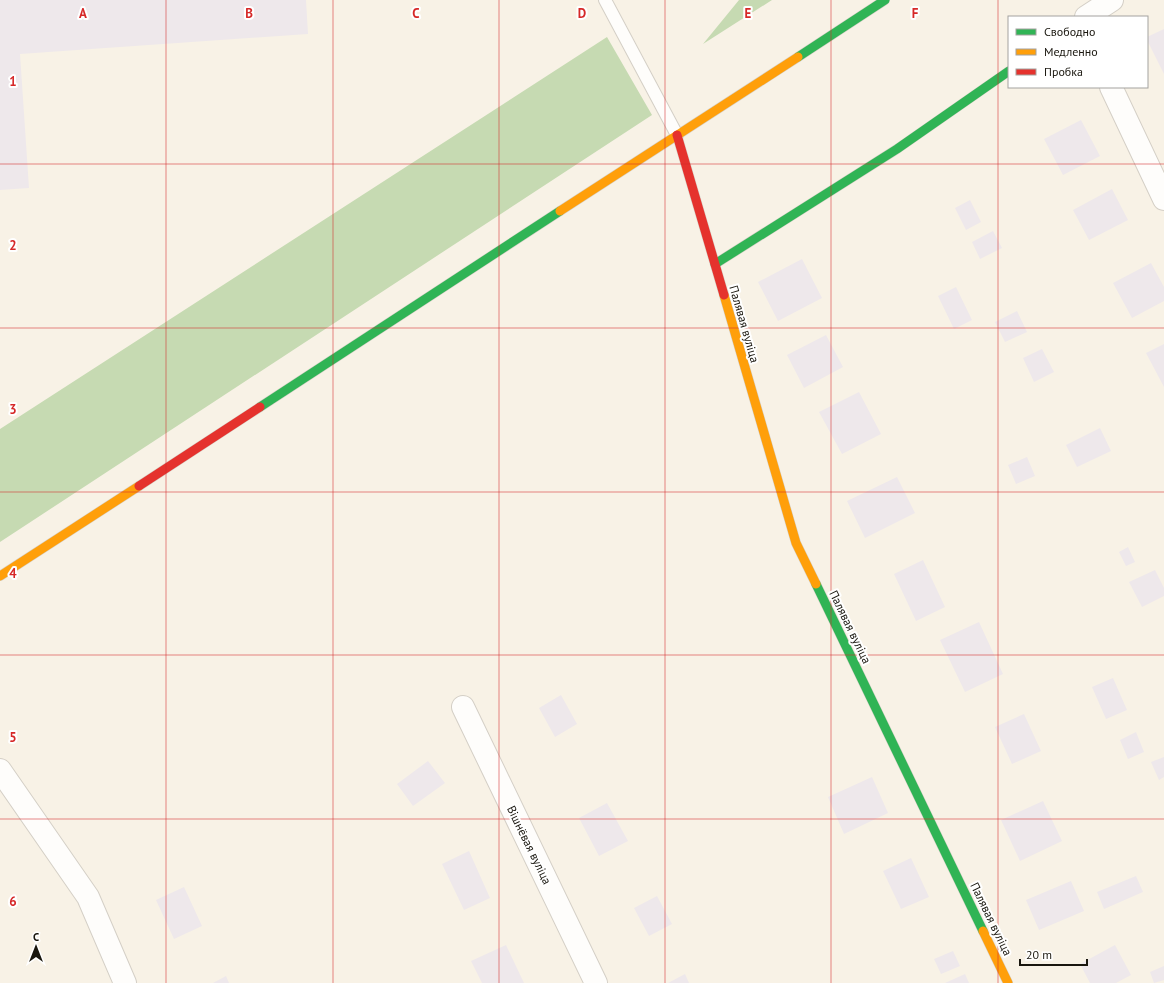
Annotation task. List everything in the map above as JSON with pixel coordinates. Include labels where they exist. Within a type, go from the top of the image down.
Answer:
[{"type":"street","points":[[0,576],[885,0]]},
{"type":"street","points":[[1088,16],[1112,0]]},
{"type":"street","points":[[715,264],[897,149],[1008,72]]},
{"type":"street","points":[[1111,88],[1164,199]]},
{"type":"street","name":"Палявая вуліца","points":[[677,135],[796,543],[1008,983]]},
{"type":"street","name":"Вішнёвая вуліца","points":[[463,707],[596,983]]},
{"type":"street","points":[[0,770],[88,897],[125,983]]},
{"type":"lane","points":[[605,0],[677,135]]},
{"type":"green space","points":[[739,0],[772,0],[703,44]]},
{"type":"green space","points":[[607,37],[652,115],[0,542],[0,429]]},
{"type":"building","points":[[0,0],[306,0],[308,34],[20,54],[29,188],[0,190]]},
{"type":"building","points":[[1164,29],[1164,74],[1148,42],[1148,37]]},
{"type":"building","points":[[1081,120],[1100,156],[1063,175],[1044,139]]},
{"type":"building","points":[[1112,189],[1128,220],[1089,240],[1073,210]]},
{"type":"building","points":[[970,200],[981,222],[966,230],[955,208]]},
{"type":"building","points":[[993,231],[1002,248],[980,259],[972,242]]},
{"type":"building","points":[[802,259],[822,298],[778,321],[758,282]]},
{"type":"building","points":[[1151,263],[1164,287],[1164,301],[1132,318],[1113,283]]},
{"type":"building","points":[[956,287],[972,320],[954,329],[938,296]]},
{"type":"building","points":[[1017,311],[1027,332],[1005,342],[995,322]]},
{"type":"building","points":[[826,335],[843,367],[804,388],[787,355]]},
{"type":"building","points":[[1164,344],[1164,387],[1146,353]]},
{"type":"building","points":[[1042,349],[1054,372],[1034,382],[1023,358]]},
{"type":"building","points":[[859,392],[881,434],[842,454],[819,412]]},
{"type":"building","points":[[1100,428],[1111,451],[1077,467],[1066,445]]},
{"type":"building","points":[[1027,457],[1035,476],[1016,484],[1008,465]]},
{"type":"building","points":[[897,477],[915,513],[865,538],[847,501]]},
{"type":"building","points":[[1128,547],[1135,562],[1126,566],[1119,552]]},
{"type":"building","points":[[923,560],[945,607],[916,621],[894,574]]},
{"type":"building","points":[[1155,570],[1164,588],[1164,596],[1142,607],[1129,582]]},
{"type":"building","points":[[979,622],[1003,674],[965,692],[940,640]]},
{"type":"building","points":[[1113,678],[1127,710],[1106,719],[1092,687]]},
{"type":"building","points":[[561,695],[577,724],[555,737],[539,708]]},
{"type":"building","points":[[1024,714],[1041,751],[1012,764],[995,727]]},
{"type":"building","points":[[1136,732],[1144,752],[1128,759],[1120,740]]},
{"type":"building","points":[[1164,757],[1164,777],[1159,780],[1151,762]]},
{"type":"building","points":[[428,761],[445,783],[413,806],[397,784]]},
{"type":"building","points":[[872,777],[888,813],[844,834],[828,797]]},
{"type":"building","points":[[1043,801],[1062,841],[1020,861],[1001,820]]},
{"type":"building","points":[[607,803],[628,841],[599,856],[579,818]]},
{"type":"building","points":[[469,851],[490,898],[464,910],[442,864]]},
{"type":"building","points":[[911,858],[929,897],[901,909],[883,871]]},
{"type":"building","points":[[1136,876],[1143,892],[1104,909],[1097,892]]},
{"type":"building","points":[[1071,881],[1084,911],[1039,930],[1026,900]]},
{"type":"building","points":[[184,887],[202,926],[174,939],[156,900]]},
{"type":"building","points":[[657,896],[672,924],[649,936],[634,908]]},
{"type":"building","points":[[506,945],[524,983],[482,983],[471,961]]},
{"type":"building","points":[[1115,945],[1131,975],[1116,983],[1090,983],[1080,964]]},
{"type":"building","points":[[953,951],[960,966],[941,974],[934,959]]},
{"type":"building","points":[[1164,966],[1164,980],[1154,983],[1150,972]]},
{"type":"building","points":[[685,974],[689,983],[668,983]]},
{"type":"building","points":[[965,974],[969,983],[945,983]]},
{"type":"building","points":[[226,976],[229,983],[213,983]]},
{"type":"traffic: fast","points":[[798,57],[885,0]]},
{"type":"traffic: fast","points":[[715,264],[897,149],[1008,72]]},
{"type":"traffic: fast","points":[[260,407],[560,211]]},
{"type":"traffic: fast","points":[[816,584],[983,931]]},
{"type":"traffic: slow","points":[[560,211],[798,57]]},
{"type":"traffic: slow","points":[[724,295],[796,543],[816,584]]},
{"type":"traffic: slow","points":[[0,576],[139,486]]},
{"type":"traffic: slow","points":[[983,931],[1008,983]]},
{"type":"traffic: jam","points":[[677,135],[724,295]]},
{"type":"traffic: jam","points":[[139,486],[260,407]]}]
